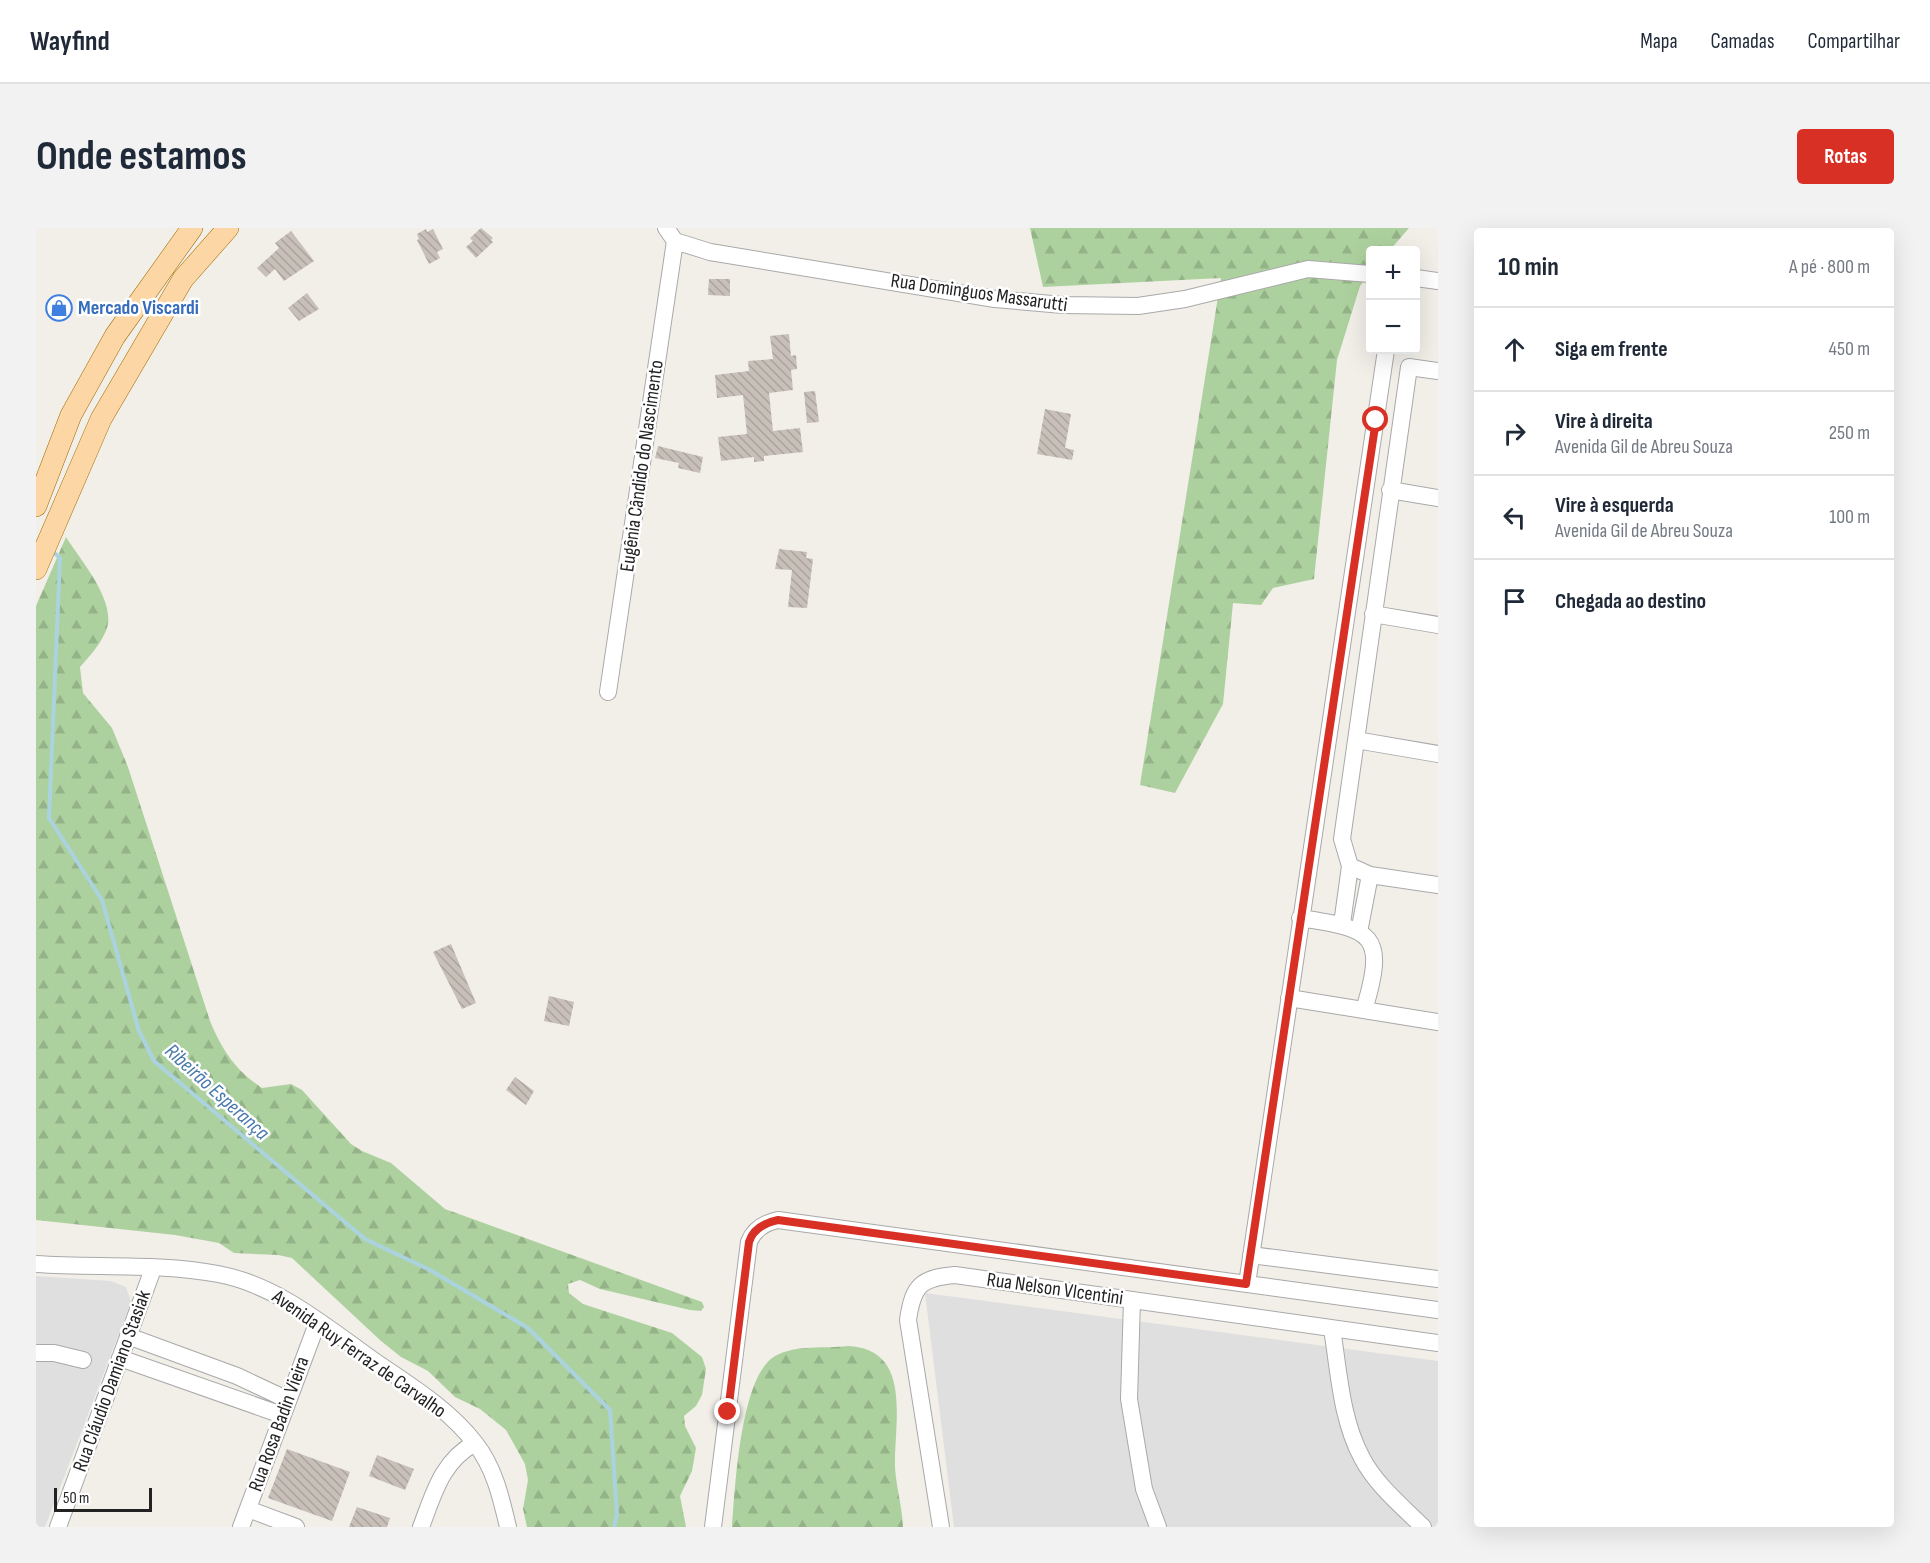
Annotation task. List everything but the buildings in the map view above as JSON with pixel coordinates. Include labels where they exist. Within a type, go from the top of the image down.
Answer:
[{"type":"main road","points":[[36,506],[71,415],[104,356],[155,276],[192,228]]},
{"type":"main road","points":[[39,562],[107,409],[183,279],[228,228]]},
{"type":"street","name":"Rua Dominguos Massarutti","points":[[670,234],[710,252],[995,299],[1063,305],[1137,306],[1185,298],[1308,269],[1366,274]]},
{"type":"street","name":"Eugênia Cândido do Nascimento","points":[[608,692],[670,234]]},
{"type":"street","points":[[1420,278],[1436,276]]},
{"type":"street","points":[[1246,1284],[1385,354]]},
{"type":"street","points":[[1342,924],[1350,867],[1342,839],[1409,367],[1438,371]]},
{"type":"street","points":[[1390,490],[1438,498]]},
{"type":"street","points":[[1373,614],[1438,625]]},
{"type":"street","points":[[1356,740],[1438,754]]},
{"type":"street","points":[[1350,867],[1370,875],[1438,885]]},
{"type":"street","points":[[1359,932],[1370,875]]},
{"type":"street","points":[[1300,918],[1342,924],[1359,932],[1373,949],[1376,971],[1364,1010]]},
{"type":"street","points":[[1289,998],[1438,1022]]},
{"type":"street","points":[[713,1527],[749,1242],[755,1232],[767,1222],[778,1220],[1438,1310]]},
{"type":"street","points":[[1251,1255],[1438,1279]]},
{"type":"street","name":"Avenida Ruy Ferraz de Carvalho","points":[[36,1264],[190,1270],[243,1280],[274,1293],[318,1321],[440,1407],[475,1443],[494,1476],[508,1527]]},
{"type":"street","name":"Rua Cláudio Damiano Stasiak","points":[[58,1527],[153,1269]]},
{"type":"street","name":"Rua Nelson VIcentini","points":[[941,1527],[908,1320],[911,1300],[920,1285],[932,1277],[956,1275],[1438,1343]]},
{"type":"street","points":[[1132,1300],[1129,1400],[1144,1489],[1158,1527]]},
{"type":"street","name":"Rua Rosa Badin Vieira","points":[[241,1527],[318,1321]]},
{"type":"street","points":[[1332,1329],[1348,1426],[1362,1460],[1385,1489],[1423,1527]]},
{"type":"street","points":[[128,1336],[245,1380],[285,1408]]},
{"type":"street","points":[[36,1353],[54,1353],[83,1360]]},
{"type":"street","points":[[120,1358],[285,1408]]},
{"type":"street","points":[[422,1527],[444,1470],[455,1457],[475,1443]]},
{"type":"street","points":[[248,1509],[296,1527]]},
{"type":"shaded area","points":[[36,1276],[111,1281],[126,1287],[131,1302],[45,1527],[36,1527]]},
{"type":"shaded area","points":[[925,1293],[1438,1361],[1438,1527],[954,1527]]},
{"type":"green space","points":[[1030,228],[1409,228],[1393,246],[1366,246],[1366,278],[1360,286],[1337,360],[1314,579],[1273,588],[1261,605],[1233,603],[1223,704],[1175,793],[1140,785],[1221,278],[1043,287]]},
{"type":"green space","points":[[66,537],[97,584],[107,610],[108,622],[105,633],[97,647],[80,667],[83,693],[112,728],[128,767],[210,1021],[225,1050],[237,1067],[262,1088],[291,1084],[302,1090],[351,1144],[391,1163],[445,1209],[702,1302],[704,1307],[701,1311],[690,1310],[600,1289],[580,1280],[568,1284],[569,1293],[583,1304],[672,1333],[702,1357],[706,1369],[702,1395],[696,1406],[684,1416],[685,1426],[696,1448],[692,1471],[680,1496],[686,1527],[527,1527],[523,1509],[528,1480],[525,1464],[506,1430],[480,1409],[455,1397],[428,1371],[401,1357],[381,1341],[292,1258],[234,1253],[219,1243],[175,1235],[36,1220],[36,606]]},
{"type":"green space","points":[[848,1346],[869,1350],[883,1360],[891,1374],[896,1391],[895,1467],[903,1527],[732,1527],[738,1461],[747,1409],[754,1386],[763,1368],[775,1356],[783,1352]]},
{"type":"waterway","name":"Ribeirão Esperança","points":[[51,550],[60,558],[49,818],[102,900],[139,1031],[154,1061],[365,1239],[430,1270],[528,1328],[610,1410],[617,1515],[614,1527]]},
{"type":"place","name":"Mercado Viscardi","points":[[59,308]]},
{"type":"route","points":[[728,1412],[749,1242],[755,1232],[767,1222],[778,1220],[1246,1284],[1376,420]]}]
